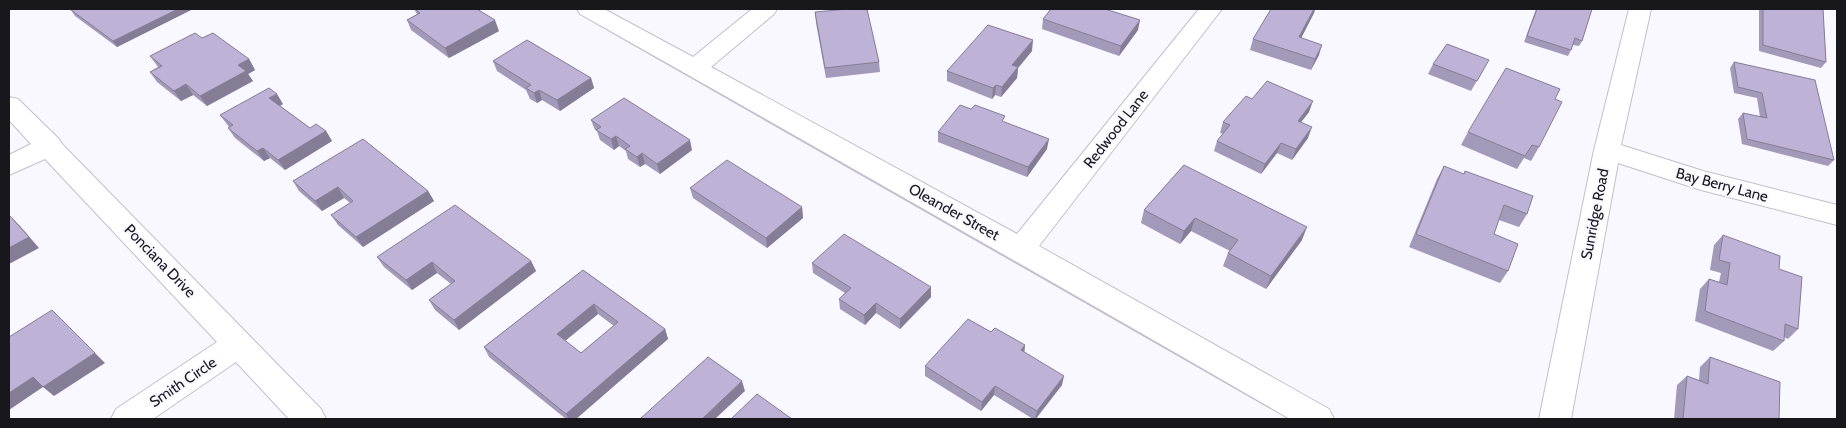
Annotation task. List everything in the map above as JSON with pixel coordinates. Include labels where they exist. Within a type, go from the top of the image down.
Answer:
[{"type":"street","name":"Oleander Street","points":[[588,9],[693,69],[1021,249],[1318,419]]},
{"type":"street","points":[[693,69],[766,9]]},
{"type":"street","name":"Redwood Lane","points":[[1021,249],[1211,9]]},
{"type":"street","name":"Sunridge Road","points":[[1554,419],[1607,150],[1640,9]]},
{"type":"street","name":"Ponciana Drive","points":[[9,105],[50,145],[309,419]]},
{"type":"street","points":[[9,166],[50,145]]},
{"type":"street","name":"Bay Berry Lane","points":[[1607,150],[1701,180],[1837,215]]},
{"type":"street","name":"Smith Circle","points":[[127,419],[239,344]]},
{"type":"building","points":[[178,9],[113,41],[71,10]]},
{"type":"building","points":[[415,9],[477,9],[495,20],[445,48],[407,20],[420,13]]},
{"type":"building","points":[[867,9],[879,62],[825,68],[815,12]]},
{"type":"building","points":[[1051,9],[1105,9],[1140,20],[1121,46],[1043,19]]},
{"type":"building","points":[[1271,9],[1314,9],[1299,37],[1322,45],[1315,59],[1253,39]]},
{"type":"building","points":[[1537,9],[1592,9],[1582,41],[1575,38],[1571,50],[1527,36]]},
{"type":"building","points":[[1763,9],[1823,9],[1826,62],[1763,45]]},
{"type":"building","points":[[988,25],[1033,40],[1012,65],[1018,67],[1002,87],[996,85],[993,88],[947,71]]},
{"type":"building","points":[[195,33],[202,38],[213,33],[249,59],[238,65],[246,71],[200,96],[186,84],[174,91],[150,72],[162,66],[150,56]]},
{"type":"building","points":[[527,40],[591,78],[557,100],[539,90],[534,93],[526,88],[531,85],[493,61]]},
{"type":"building","points":[[1447,44],[1489,60],[1477,81],[1433,64]]},
{"type":"building","points":[[1734,62],[1815,80],[1834,160],[1747,139],[1743,113],[1767,118],[1762,93],[1738,87]]},
{"type":"building","points":[[1506,68],[1560,89],[1555,99],[1562,102],[1539,147],[1532,145],[1525,156],[1468,132]]},
{"type":"building","points":[[1267,81],[1313,101],[1298,121],[1312,127],[1296,149],[1281,143],[1265,164],[1217,141],[1230,125],[1223,122],[1246,96],[1252,99]]},
{"type":"building","points":[[269,88],[277,94],[269,98],[310,128],[316,124],[326,131],[278,160],[263,148],[257,151],[228,128],[233,125],[220,115]]},
{"type":"building","points":[[624,98],[690,140],[657,164],[642,153],[637,157],[625,149],[630,146],[616,136],[611,139],[596,130],[601,127],[591,120]]},
{"type":"building","points":[[960,105],[971,109],[975,105],[1005,116],[1002,121],[1049,139],[1028,167],[938,132]]},
{"type":"building","points":[[363,139],[428,191],[356,237],[331,215],[353,201],[338,187],[315,201],[293,181]]},
{"type":"building","points":[[727,160],[802,207],[766,238],[690,188]]},
{"type":"building","points":[[1184,165],[1307,227],[1271,276],[1228,253],[1238,240],[1195,218],[1184,231],[1144,210]]},
{"type":"building","points":[[1444,166],[1464,174],[1465,171],[1533,196],[1527,214],[1504,205],[1494,234],[1518,244],[1508,271],[1416,234]]},
{"type":"building","points":[[455,205],[531,261],[454,320],[429,300],[455,281],[432,262],[406,280],[377,257]]},
{"type":"building","points":[[9,216],[29,237],[9,248]]},
{"type":"building","points":[[844,234],[931,287],[900,319],[876,303],[864,315],[839,299],[851,288],[812,263]]},
{"type":"building","points":[[1723,235],[1780,256],[1779,269],[1802,277],[1798,329],[1785,324],[1784,341],[1705,311],[1709,279],[1727,285],[1730,263],[1719,260]]},
{"type":"building","points":[[583,270],[665,329],[566,414],[484,347]],"holes":[[[594,304],[618,322],[581,353],[557,334]]]},
{"type":"building","points":[[52,310],[95,353],[43,387],[33,377],[9,393],[9,337]]},
{"type":"building","points":[[968,319],[991,332],[995,328],[1025,345],[1021,350],[1064,376],[1037,411],[995,386],[982,402],[925,366]]},
{"type":"building","points":[[708,357],[742,381],[702,419],[640,419]]},
{"type":"building","points":[[1710,357],[1780,382],[1779,419],[1683,419],[1687,376],[1708,384]]},
{"type":"building","points":[[757,394],[792,419],[731,419]]}]
